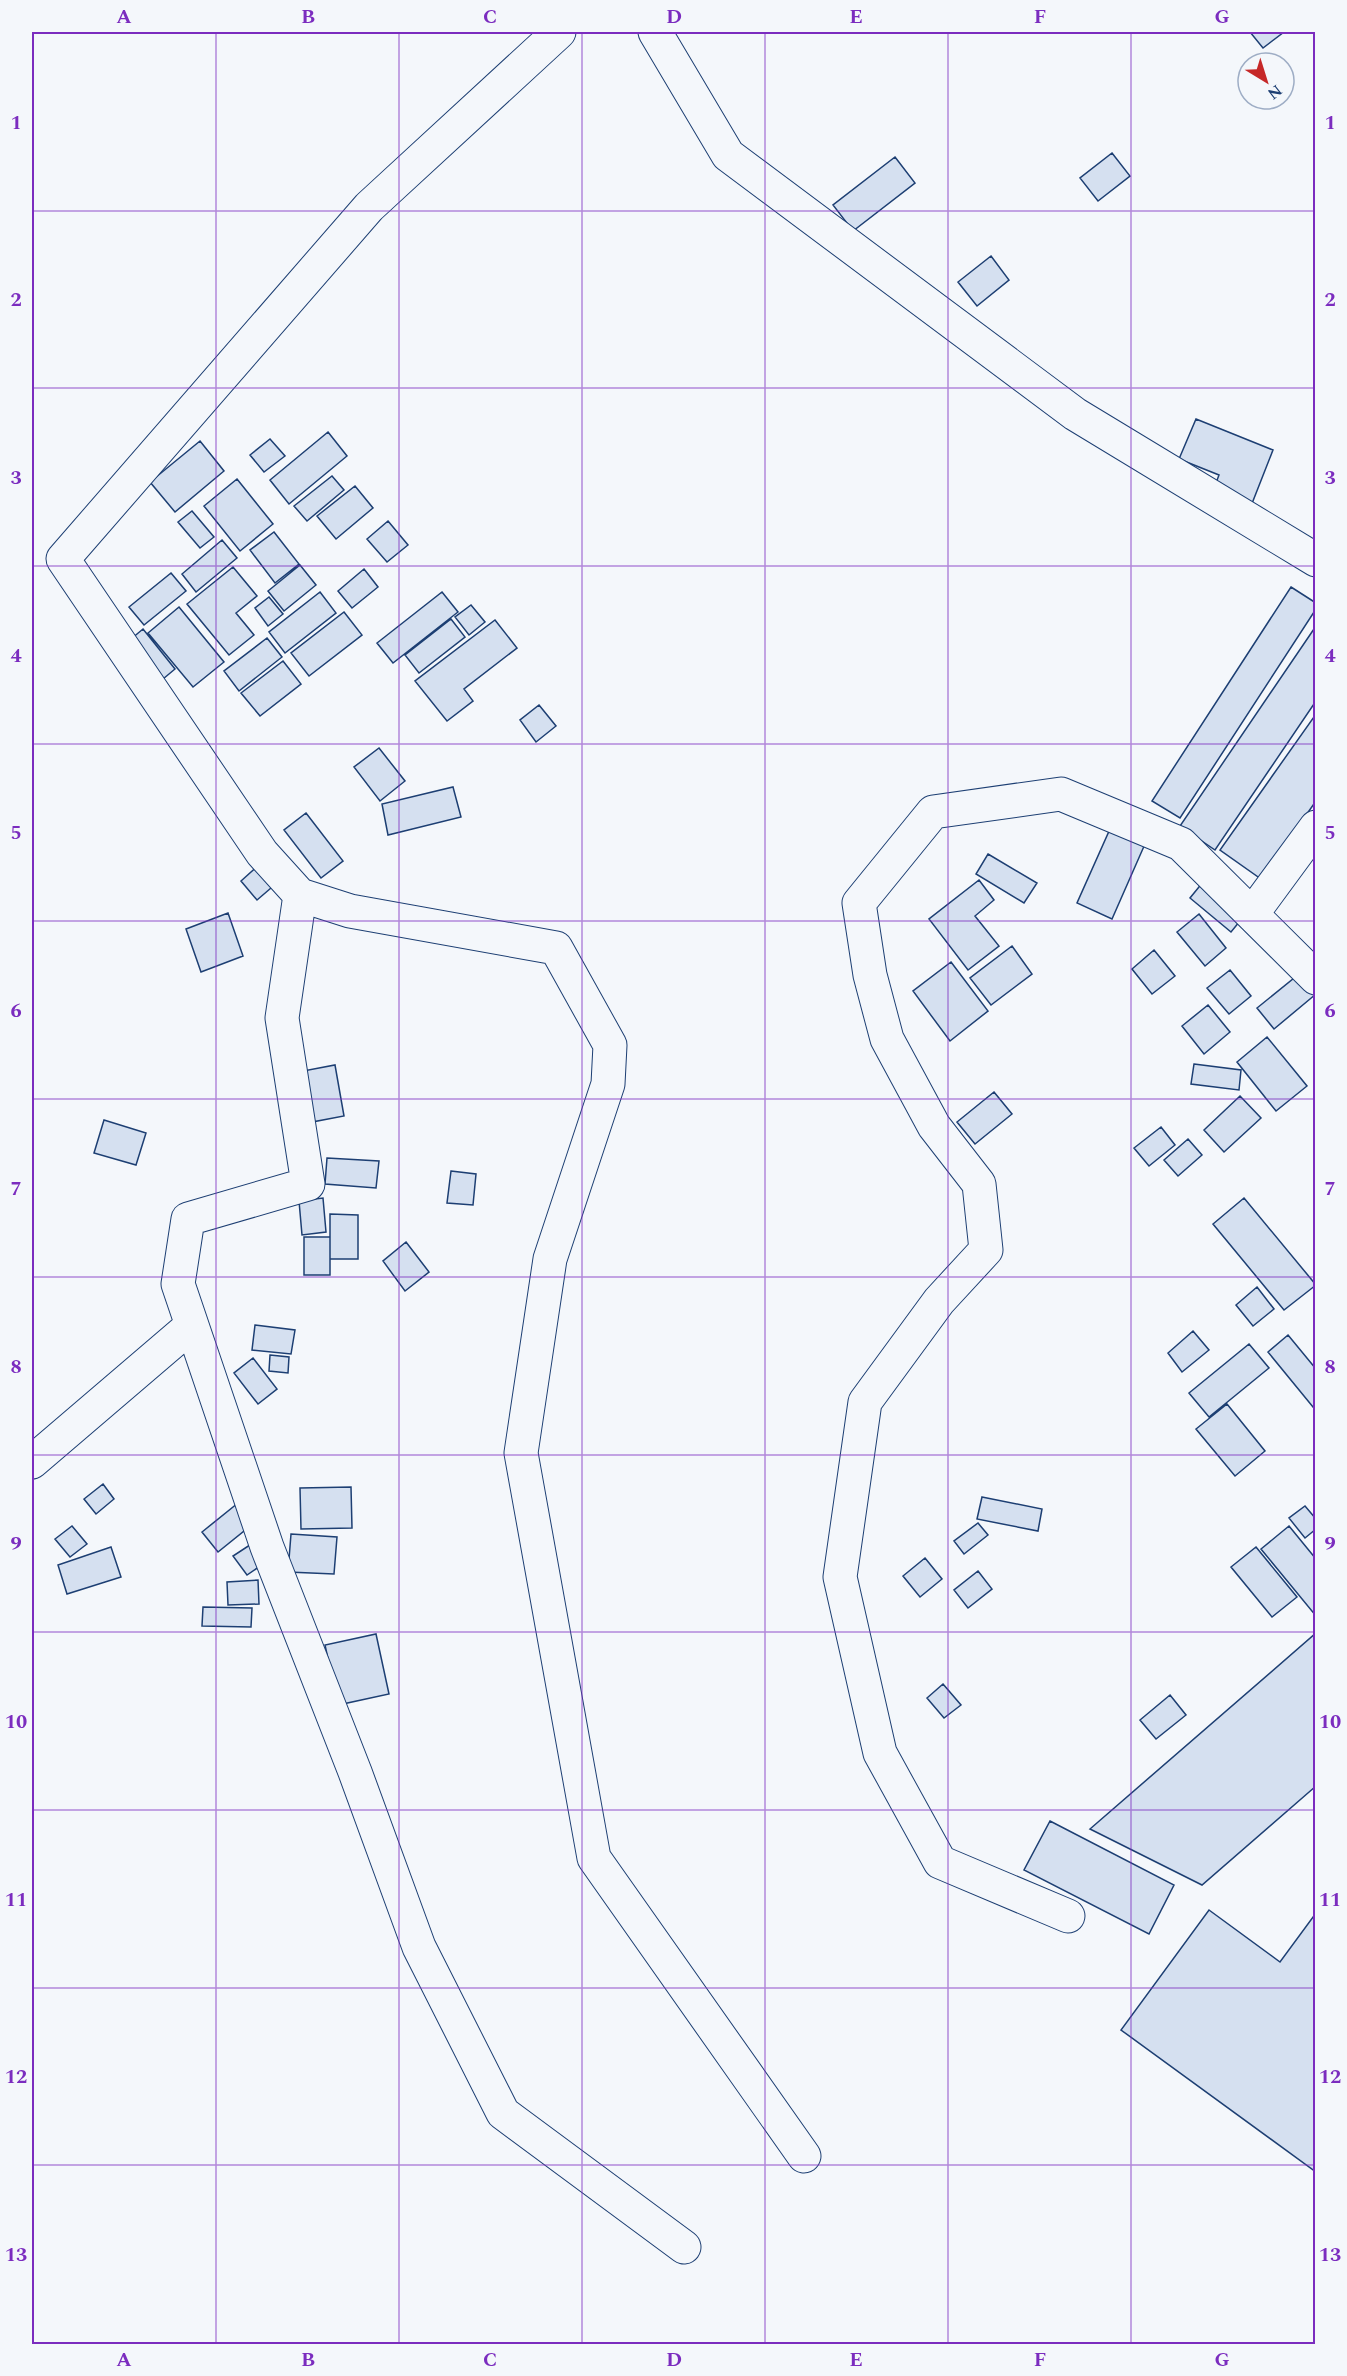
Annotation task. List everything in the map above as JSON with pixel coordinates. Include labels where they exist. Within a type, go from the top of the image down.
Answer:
[{"type":"street","points":[[559,32],[369,207],[63,559],[262,853],[300,895],[350,911],[556,948],[610,1045],[608,1084],[550,1259],[521,1454],[594,1858],[804,2156]]},
{"type":"street","points":[[655,32],[728,155],[1075,414],[1316,560]]},
{"type":"street","points":[[1068,1916],[940,1862],[880,1753],[840,1577],[865,1402],[939,1301],[986,1250],[979,1184],[934,1126],[887,1039],[870,975],[859,903],[933,812],[1061,794],[1181,844],[1316,978]]},
{"type":"street","points":[[1252,914],[1316,827]]},
{"type":"street","points":[[300,895],[282,1018],[308,1184],[188,1219],[178,1284],[267,1547],[419,1947],[503,2113],[684,2247]]},
{"type":"street","points":[[32,1462],[191,1326]]},
{"type":"building","points":[[1250,32],[1284,32],[1263,48]]},
{"type":"building","points":[[1112,153],[1130,176],[1098,201],[1080,178]]},
{"type":"building","points":[[895,157],[915,183],[853,231],[833,205]]},
{"type":"building","points":[[991,256],[1009,280],[977,306],[958,282]]},
{"type":"building","points":[[1196,419],[1273,450],[1251,506],[1213,491],[1219,475],[1179,459]]},
{"type":"building","points":[[328,432],[347,456],[289,504],[270,480]]},
{"type":"building","points":[[270,439],[285,456],[264,472],[250,455]]},
{"type":"building","points":[[200,441],[224,471],[175,512],[150,482]]},
{"type":"building","points":[[332,476],[344,490],[307,521],[294,506]]},
{"type":"building","points":[[237,479],[273,524],[240,551],[204,506]]},
{"type":"building","points":[[355,486],[373,508],[336,539],[317,516]]},
{"type":"building","points":[[192,511],[214,537],[200,548],[178,522]]},
{"type":"building","points":[[388,521],[408,545],[387,562],[367,539]]},
{"type":"building","points":[[274,532],[299,564],[275,583],[250,550]]},
{"type":"building","points":[[222,540],[237,558],[196,592],[182,574]]},
{"type":"building","points":[[300,565],[316,585],[284,611],[268,591]]},
{"type":"building","points":[[233,567],[257,596],[236,613],[254,635],[229,655],[187,604]]},
{"type":"building","points":[[364,569],[378,587],[352,608],[338,591]]},
{"type":"building","points":[[171,573],[186,591],[144,625],[129,607]]},
{"type":"building","points":[[1291,587],[1316,603],[1316,609],[1180,818],[1152,801]]},
{"type":"building","points":[[320,592],[336,613],[285,653],[269,632]]},
{"type":"building","points":[[442,592],[458,612],[393,663],[377,643]]},
{"type":"building","points":[[269,597],[283,614],[268,626],[255,608]]},
{"type":"building","points":[[471,605],[485,622],[469,635],[455,617]]},
{"type":"building","points":[[179,607],[224,662],[193,687],[148,633]]},
{"type":"building","points":[[344,612],[362,635],[309,676],[291,653]]},
{"type":"building","points":[[451,619],[465,637],[419,673],[405,655]]},
{"type":"building","points":[[495,620],[517,648],[464,689],[473,701],[447,721],[415,681]]},
{"type":"building","points":[[1316,626],[1316,701],[1215,850],[1180,826]]},
{"type":"building","points":[[143,629],[175,669],[157,684],[125,644]]},
{"type":"building","points":[[267,638],[282,657],[239,691],[224,671]]},
{"type":"building","points":[[283,661],[301,684],[260,716],[241,693]]},
{"type":"building","points":[[539,705],[556,726],[536,742],[520,720]]},
{"type":"building","points":[[1316,714],[1316,801],[1261,879],[1220,850]]},
{"type":"building","points":[[379,748],[405,781],[380,801],[354,767]]},
{"type":"building","points":[[453,787],[461,817],[388,835],[382,804]]},
{"type":"building","points":[[306,813],[343,861],[321,878],[284,830]]},
{"type":"building","points":[[1110,829],[1145,844],[1112,919],[1077,903]]},
{"type":"building","points":[[988,854],[1037,883],[1024,903],[976,874]]},
{"type":"building","points":[[261,863],[278,882],[257,900],[241,881]]},
{"type":"building","points":[[979,880],[994,900],[975,916],[999,946],[968,970],[929,919]]},
{"type":"building","points":[[1203,882],[1244,916],[1231,932],[1190,898]]},
{"type":"building","points":[[228,913],[243,956],[201,972],[186,929]]},
{"type":"building","points":[[1199,914],[1226,948],[1205,966],[1177,932]]},
{"type":"building","points":[[1012,946],[1032,974],[991,1005],[970,978]]},
{"type":"building","points":[[1154,950],[1175,976],[1152,994],[1132,969]]},
{"type":"building","points":[[951,962],[988,1011],[950,1041],[913,991]]},
{"type":"building","points":[[1230,970],[1251,996],[1229,1014],[1207,988]]},
{"type":"building","points":[[1304,970],[1316,984],[1316,994],[1274,1029],[1257,1008]]},
{"type":"building","points":[[1208,1005],[1230,1032],[1204,1054],[1182,1026]]},
{"type":"building","points":[[1267,1037],[1307,1086],[1276,1111],[1237,1062]]},
{"type":"building","points":[[1194,1064],[1241,1070],[1239,1090],[1191,1084]]},
{"type":"building","points":[[335,1065],[344,1116],[312,1122],[303,1071]]},
{"type":"building","points":[[994,1092],[1012,1114],[975,1144],[957,1122]]},
{"type":"building","points":[[1240,1096],[1261,1118],[1224,1152],[1204,1130]]},
{"type":"building","points":[[104,1120],[146,1133],[136,1165],[94,1153]]},
{"type":"building","points":[[1161,1127],[1175,1145],[1149,1166],[1134,1148]]},
{"type":"building","points":[[1188,1139],[1202,1155],[1178,1176],[1164,1160]]},
{"type":"building","points":[[327,1158],[379,1161],[376,1188],[325,1184]]},
{"type":"building","points":[[451,1171],[476,1174],[473,1205],[447,1203]]},
{"type":"building","points":[[323,1198],[326,1232],[302,1235],[299,1201]]},
{"type":"building","points":[[1244,1198],[1316,1285],[1284,1310],[1213,1224]]},
{"type":"building","points":[[330,1214],[358,1215],[358,1259],[330,1259]]},
{"type":"building","points":[[304,1237],[330,1237],[330,1275],[304,1275]]},
{"type":"building","points":[[406,1242],[429,1272],[405,1291],[383,1261]]},
{"type":"building","points":[[1257,1287],[1274,1309],[1253,1326],[1236,1305]]},
{"type":"building","points":[[255,1325],[295,1330],[291,1354],[252,1350]]},
{"type":"building","points":[[1193,1331],[1209,1350],[1182,1372],[1168,1353]]},
{"type":"building","points":[[1288,1335],[1316,1369],[1316,1405],[1313,1407],[1268,1352]]},
{"type":"building","points":[[1249,1344],[1269,1368],[1209,1417],[1189,1393]]},
{"type":"building","points":[[270,1355],[289,1357],[288,1373],[269,1371]]},
{"type":"building","points":[[253,1358],[277,1389],[258,1404],[234,1373]]},
{"type":"building","points":[[1227,1404],[1265,1451],[1235,1476],[1196,1429]]},
{"type":"building","points":[[103,1484],[114,1499],[96,1514],[84,1499]]},
{"type":"building","points":[[351,1487],[352,1528],[301,1529],[300,1488]]},
{"type":"building","points":[[982,1497],[1042,1509],[1038,1531],[977,1519]]},
{"type":"building","points":[[238,1503],[254,1523],[218,1552],[202,1532]]},
{"type":"building","points":[[1305,1506],[1316,1519],[1316,1529],[1305,1538],[1289,1518]]},
{"type":"building","points":[[978,1523],[988,1535],[964,1554],[954,1541]]},
{"type":"building","points":[[72,1526],[87,1544],[70,1557],[55,1539]]},
{"type":"building","points":[[1289,1526],[1316,1559],[1316,1616],[1261,1549]]},
{"type":"building","points":[[291,1534],[337,1537],[334,1574],[288,1572]]},
{"type":"building","points":[[256,1541],[269,1560],[247,1575],[233,1556]]},
{"type":"building","points":[[111,1547],[121,1577],[67,1594],[58,1565]]},
{"type":"building","points":[[1256,1547],[1297,1597],[1272,1617],[1231,1567]]},
{"type":"building","points":[[925,1558],[942,1579],[920,1597],[903,1576]]},
{"type":"building","points":[[978,1571],[992,1589],[968,1608],[954,1590]]},
{"type":"building","points":[[258,1580],[259,1604],[228,1605],[227,1582]]},
{"type":"building","points":[[203,1607],[252,1608],[251,1627],[202,1626]]},
{"type":"building","points":[[1316,1633],[1316,1786],[1202,1885],[1090,1829]]},
{"type":"building","points":[[376,1634],[389,1694],[338,1705],[325,1645]]},
{"type":"building","points":[[943,1684],[961,1705],[944,1718],[927,1698]]},
{"type":"building","points":[[1170,1695],[1186,1715],[1156,1739],[1140,1720]]},
{"type":"building","points":[[1050,1821],[1174,1885],[1149,1934],[1024,1870]]},
{"type":"building","points":[[1209,1910],[1280,1962],[1316,1913],[1316,2172],[1121,2030]]}]
